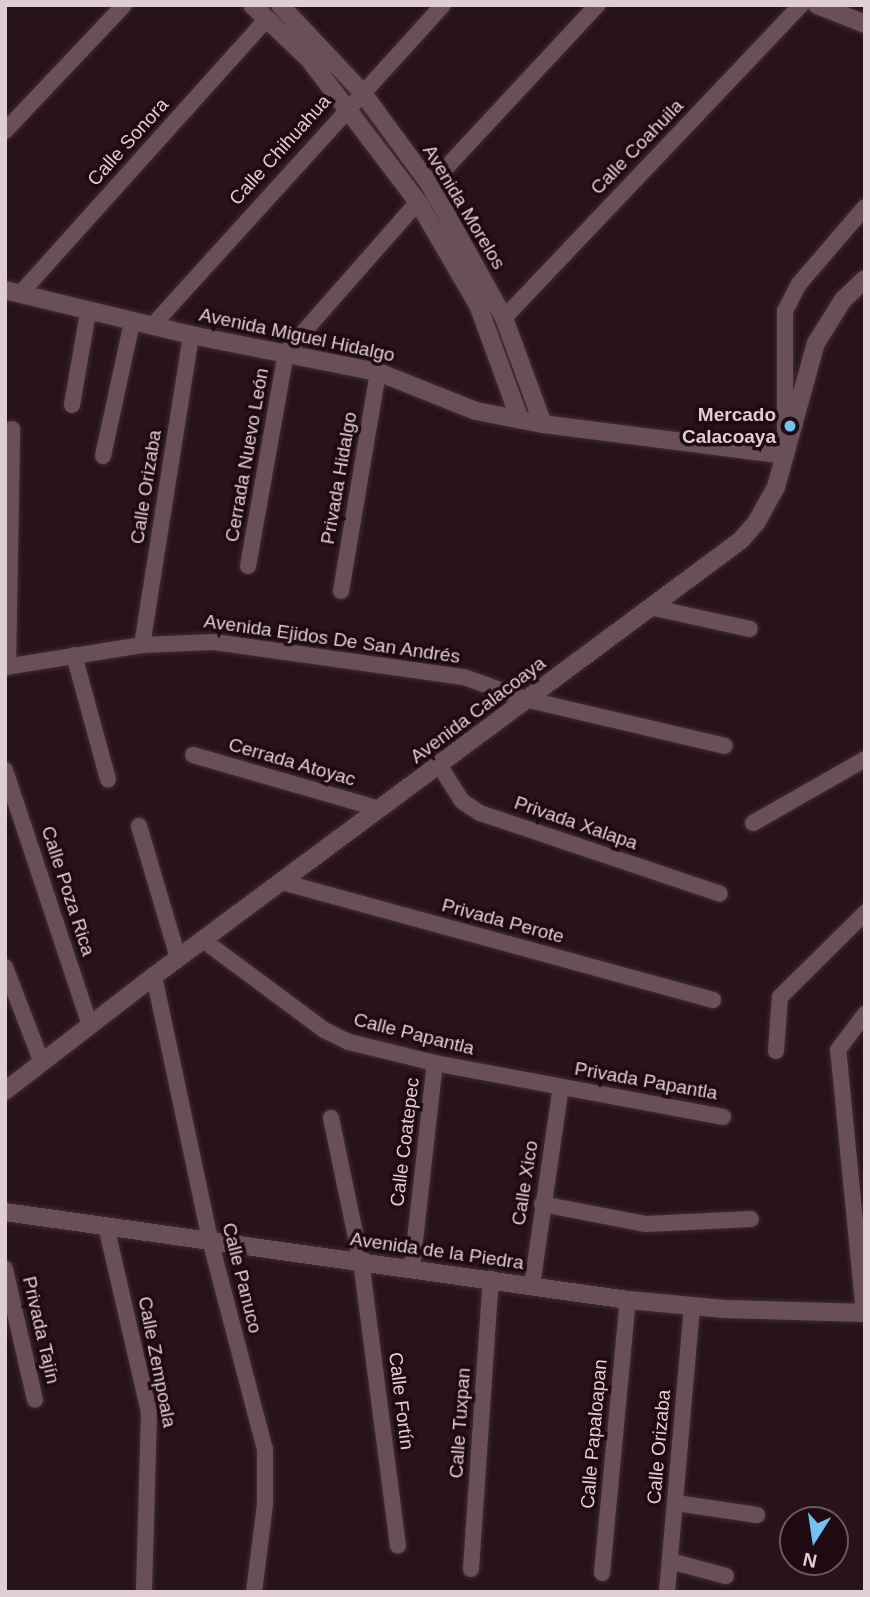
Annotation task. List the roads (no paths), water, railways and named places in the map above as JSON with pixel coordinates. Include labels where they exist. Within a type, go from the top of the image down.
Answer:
[{"type":"street","points":[[5,131],[124,5]]},
{"type":"street","name":"Avenida Morelos","points":[[252,5],[348,105],[418,202],[478,305],[520,419]]},
{"type":"street","name":"Avenida Morelos","points":[[280,5],[362,92],[430,185],[504,318],[543,424]]},
{"type":"street","name":"Calle Chihuahua","points":[[152,326],[348,105],[443,5]]},
{"type":"street","points":[[430,185],[597,5]]},
{"type":"street","name":"Calle Coahuila","points":[[504,318],[801,5]]},
{"type":"street","points":[[817,5],[865,24]]},
{"type":"street","name":"Calle Sonora","points":[[13,292],[267,19]]},
{"type":"street","points":[[286,352],[418,202]]},
{"type":"street","points":[[785,455],[785,311],[799,284],[865,207]]},
{"type":"street","name":"Avenida Calacoaya","points":[[7,1087],[525,699],[654,608],[756,523],[776,487],[816,343],[843,300],[865,279]]},
{"type":"street","name":"Avenida Miguel Hidalgo","points":[[13,292],[191,335],[378,372],[476,411],[543,424],[785,455]]},
{"type":"street","points":[[72,405],[88,312]]},
{"type":"street","points":[[103,456],[132,322]]},
{"type":"street","name":"Calle Orizaba","points":[[142,645],[191,335]]},
{"type":"street","name":"Cerrada Nuevo León","points":[[248,566],[286,352]]},
{"type":"street","name":"Privada Hidalgo","points":[[341,591],[378,372]]},
{"type":"street","points":[[7,667],[12,429]]},
{"type":"street","points":[[654,608],[750,629]]},
{"type":"street","name":"Avenida Ejidos De San Andrés","points":[[7,667],[142,645],[214,642],[464,677],[525,699],[726,746]]},
{"type":"street","points":[[74,655],[108,779]]},
{"type":"street","name":"Cerrada Atoyac","points":[[193,755],[380,809]]},
{"type":"street","points":[[753,822],[865,759]]},
{"type":"street","name":"Privada Xalapa","points":[[439,765],[462,801],[481,813],[720,894]]},
{"type":"street","name":"Calle Poza Rica","points":[[5,770],[90,1025]]},
{"type":"street","points":[[139,826],[178,958]]},
{"type":"street","name":"Privada Perote","points":[[282,882],[713,1000]]},
{"type":"street","points":[[776,1051],[780,997],[865,913]]},
{"type":"street","name":"Calle Papantla","points":[[203,940],[324,1030],[349,1042],[435,1063],[561,1087]]},
{"type":"street","points":[[5,967],[42,1063]]},
{"type":"street","name":"Calle Panuco","points":[[154,976],[210,1240],[265,1449],[265,1504],[254,1592]]},
{"type":"street","points":[[864,1312],[838,1050],[865,1014]]},
{"type":"street","name":"Calle Coatepec","points":[[412,1267],[435,1063]]},
{"type":"street","name":"Privada Papantla","points":[[561,1087],[723,1117]]},
{"type":"street","name":"Calle Xico","points":[[532,1285],[561,1087]]},
{"type":"street","name":"Calle Fortín","points":[[331,1118],[361,1261],[398,1546]]},
{"type":"street","points":[[542,1204],[646,1224],[751,1219]]},
{"type":"street","name":"Avenida de la Piedra","points":[[5,1212],[412,1267],[628,1300],[692,1306],[864,1312]]},
{"type":"street","name":"Calle Zempoala","points":[[106,1226],[149,1412],[144,1592]]},
{"type":"street","name":"Privada Tajín","points":[[5,1269],[35,1400]]},
{"type":"street","name":"Calle Tuxpan","points":[[471,1569],[491,1279]]},
{"type":"street","name":"Calle Papaloapan","points":[[603,1573],[628,1300]]},
{"type":"street","name":"Calle Orizaba","points":[[667,1592],[692,1306]]},
{"type":"street","points":[[676,1503],[757,1515]]},
{"type":"street","points":[[670,1562],[726,1576]]},
{"type":"place","name":"Mercado Calacoaya","points":[[790,426]]}]
